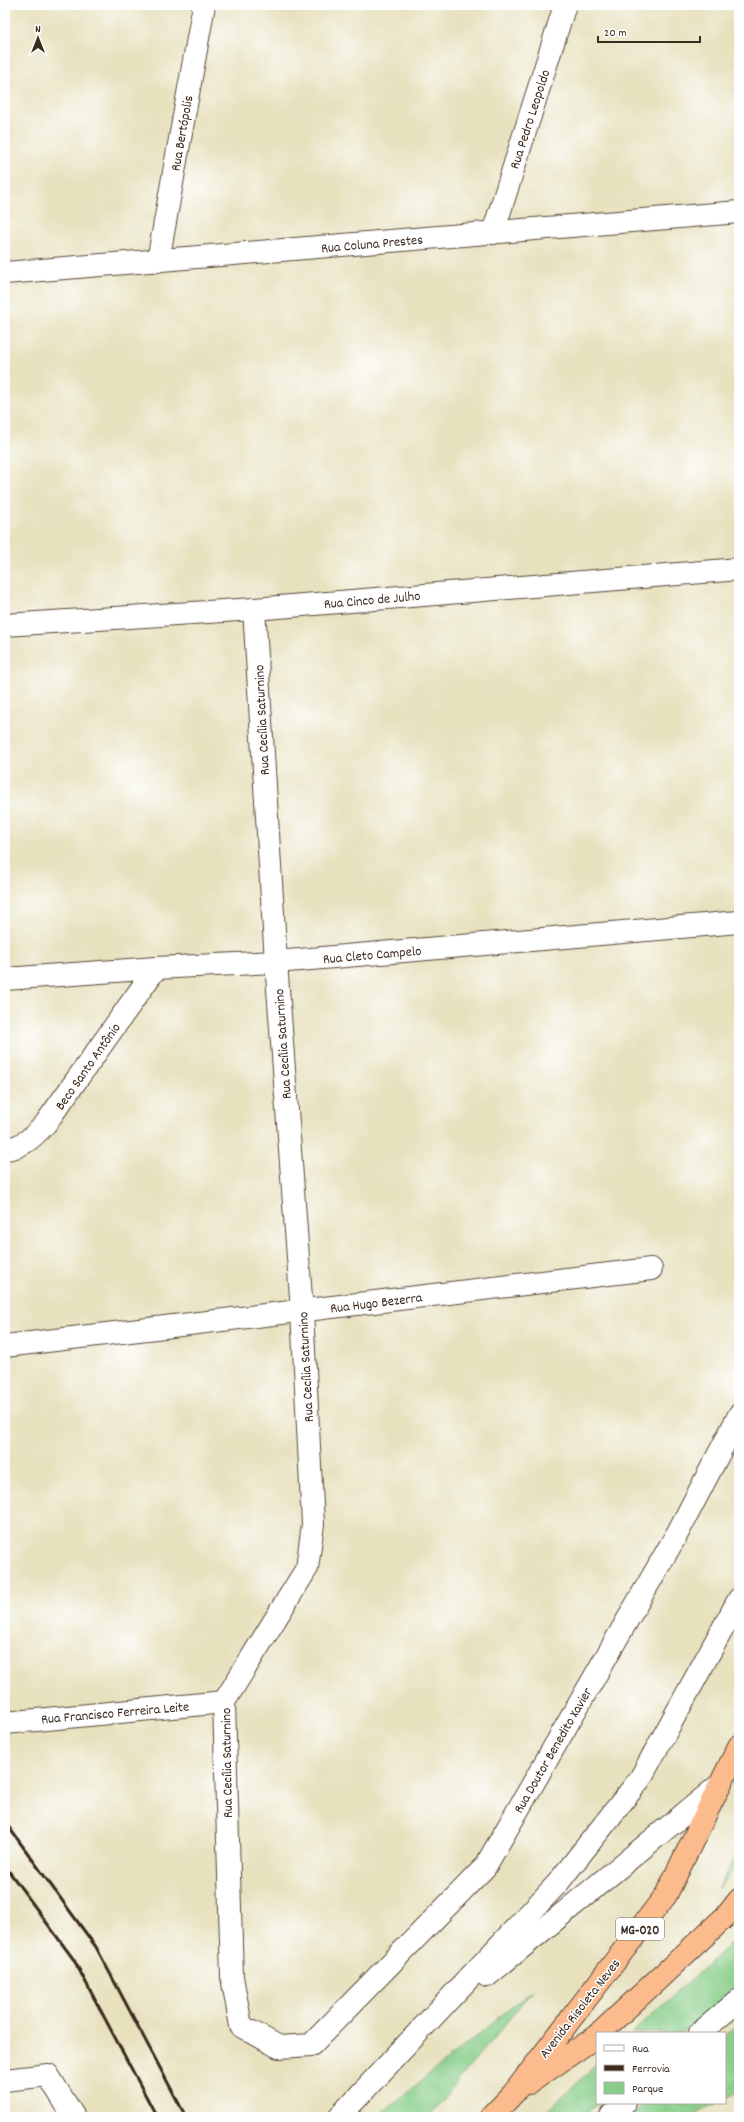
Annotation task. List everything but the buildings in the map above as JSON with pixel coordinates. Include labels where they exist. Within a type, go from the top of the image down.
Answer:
[{"type":"highway","name":"Avenida Risoleta Neves","points":[[491,2117],[513,2094],[666,1895],[718,1786],[739,1746]]},
{"type":"highway","points":[[601,2032],[728,1914],[739,1900]]},
{"type":"highway","points":[[513,2094],[596,2037]]},
{"type":"street","name":"Rua Bertópolis","points":[[158,261],[204,5]]},
{"type":"street","name":"Rua Pedro Leopoldo","points":[[493,233],[565,5]]},
{"type":"street","name":"Rua Coluna Prestes","points":[[5,273],[739,212]]},
{"type":"street","name":"Rua Cinco de Julho","points":[[5,625],[254,609],[739,568]]},
{"type":"street","name":"Rua Cecília Saturnino","points":[[254,609],[276,962],[302,1311],[313,1524],[307,1568],[224,1702],[232,1977],[241,2026],[279,2048],[311,2045]]},
{"type":"street","name":"Rua Cleto Campelo","points":[[5,979],[156,968],[276,962],[739,922]]},
{"type":"street","name":"Beco Santo Antônio","points":[[5,1149],[30,1140],[46,1123],[156,968]]},
{"type":"street","name":"Rua Hugo Bezerra","points":[[5,1346],[652,1269]]},
{"type":"street","name":"Rua Doutor Benedito Xavier","points":[[311,2045],[485,1867],[677,1534],[739,1415]]},
{"type":"street","points":[[339,2117],[557,1884],[640,1779],[739,1599]]},
{"type":"street","name":"Rua Francisco Ferreira Leite","points":[[5,1723],[224,1702]]},
{"type":"street","points":[[417,2034],[718,1786]]},
{"type":"street","points":[[701,2032],[739,2000]]},
{"type":"street","points":[[5,2080],[48,2075],[74,2117]]},
{"type":"street","points":[[611,2117],[623,2104]]},
{"type":"green space","points":[[739,1850],[739,1864],[717,1889]]},
{"type":"green space","points":[[739,1933],[739,1985],[683,2032],[633,2032],[730,1944]]},
{"type":"green space","points":[[534,1989],[428,2117],[377,2117]]},
{"type":"green space","points":[[739,2025],[739,2092],[726,2098],[726,2035]]},
{"type":"green space","points":[[596,2066],[597,2104],[581,2117],[541,2117]]},
{"type":"green space","points":[[645,2104],[715,2104],[690,2117],[629,2117]]},
{"type":"railway","points":[[5,1822],[96,1947],[186,2117]]},
{"type":"railway","points":[[5,1866],[74,1960],[157,2117]]}]
